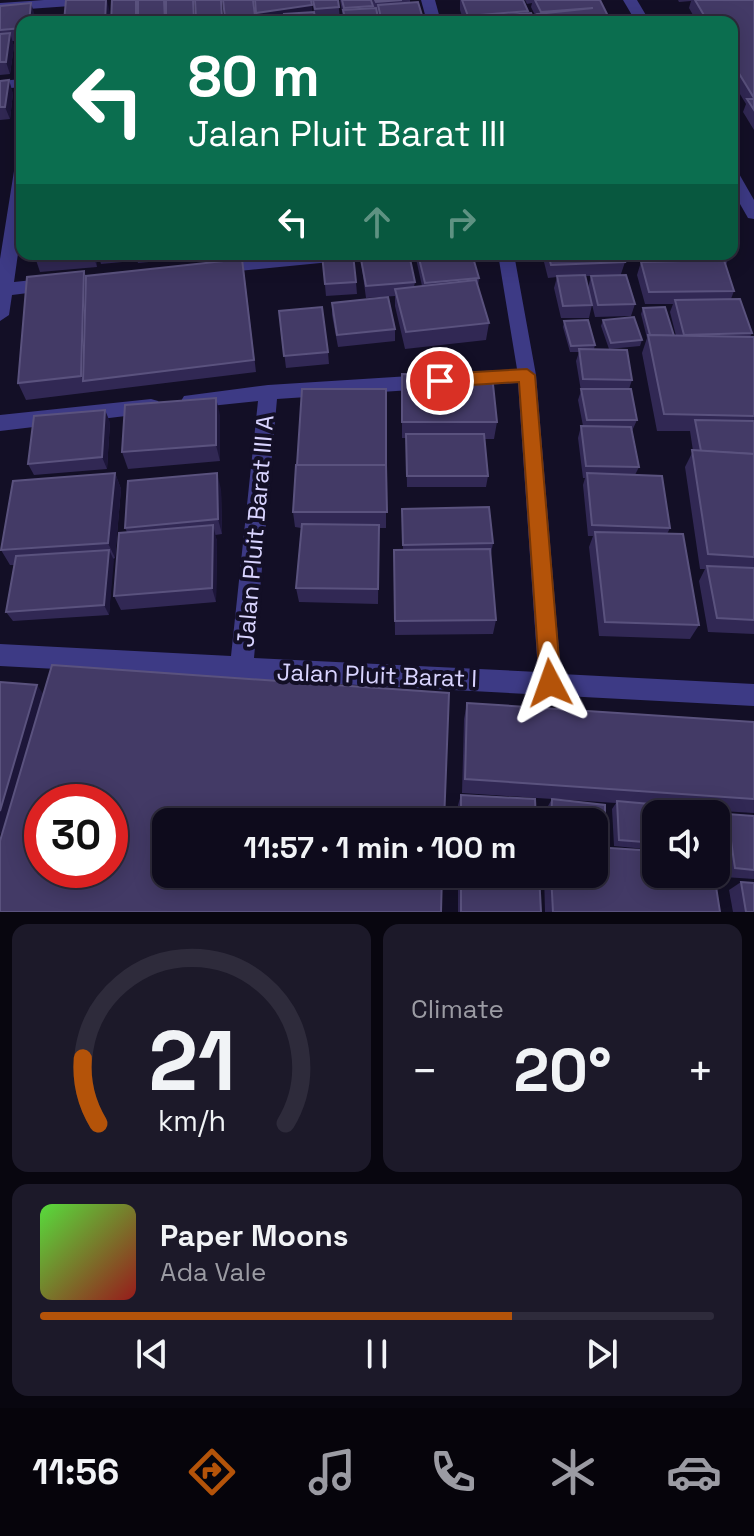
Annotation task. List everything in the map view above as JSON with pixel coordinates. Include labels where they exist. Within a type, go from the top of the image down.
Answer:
[{"type":"street","points":[[0,7],[99,0]]},
{"type":"street","points":[[44,16],[45,4]]},
{"type":"street","points":[[738,186],[754,214]]},
{"type":"street","points":[[0,315],[1,290],[16,206]]},
{"type":"street","points":[[200,269],[291,260]]},
{"type":"street","points":[[507,260],[527,375],[550,683]]},
{"type":"street","points":[[1,290],[63,283]]},
{"type":"street","points":[[0,423],[268,392],[527,375]]},
{"type":"street","name":"Jalan Pluit Barat III A","points":[[241,670],[268,392]]},
{"type":"street","name":"Jalan Pluit Barat I","points":[[0,655],[754,695]]},
{"type":"building","points":[[66,0],[106,0],[105,16],[65,16]]},
{"type":"building","points":[[112,0],[136,0],[136,16],[111,16]]},
{"type":"building","points":[[138,0],[164,0],[165,16],[138,16]]},
{"type":"building","points":[[166,0],[193,0],[194,16],[166,16]]},
{"type":"building","points":[[195,0],[221,0],[222,16],[196,16]]},
{"type":"building","points":[[223,0],[253,0],[255,16],[225,16]]},
{"type":"building","points":[[255,0],[311,0],[312,5],[256,13]]},
{"type":"building","points":[[313,0],[338,0],[339,7],[315,9]]},
{"type":"building","points":[[342,0],[371,0],[373,6],[344,8]]},
{"type":"building","points":[[462,0],[523,0],[528,11],[468,16]]},
{"type":"building","points":[[535,0],[600,0],[608,16],[537,14],[593,8],[541,12]]},
{"type":"building","points":[[695,0],[754,0],[754,98],[738,72],[738,16],[704,16]]},
{"type":"building","points":[[418,2],[422,16],[381,16],[378,5]]},
{"type":"building","points":[[31,3],[30,16],[16,16],[16,29],[0,30],[0,6]]},
{"type":"building","points":[[376,8],[378,16],[344,16],[343,10]]},
{"type":"building","points":[[314,12],[315,16],[284,16]]},
{"type":"building","points":[[531,13],[532,16],[498,16]]},
{"type":"building","points":[[10,33],[6,62],[0,62],[0,34]]},
{"type":"building","points":[[9,80],[5,107],[0,107],[0,81]]},
{"type":"building","points":[[242,260],[254,360],[83,381],[86,276]]},
{"type":"building","points":[[323,260],[354,260],[356,282],[325,284]]},
{"type":"building","points":[[361,260],[410,260],[415,282],[366,286]]},
{"type":"building","points":[[419,260],[474,260],[479,278],[425,283]]},
{"type":"building","points":[[550,260],[625,262],[551,265]]},
{"type":"building","points":[[724,260],[734,291],[649,292],[641,262]]},
{"type":"building","points":[[84,271],[81,376],[18,383],[27,277]]},
{"type":"building","points":[[585,275],[592,305],[563,306],[557,276]]},
{"type":"building","points":[[626,275],[635,304],[598,305],[591,276]]},
{"type":"building","points":[[476,280],[489,323],[406,332],[395,289]]},
{"type":"building","points":[[388,297],[395,329],[337,335],[332,303]]},
{"type":"building","points":[[740,299],[752,333],[684,335],[675,300]]},
{"type":"building","points":[[322,307],[328,352],[284,356],[279,311]]},
{"type":"building","points":[[665,307],[674,336],[650,335],[643,308]]},
{"type":"building","points":[[634,317],[642,340],[611,343],[603,320]]},
{"type":"building","points":[[588,320],[595,345],[571,346],[564,321]]},
{"type":"building","points":[[648,335],[754,337],[754,416],[664,414]]},
{"type":"building","points":[[579,349],[627,350],[632,380],[583,379]]},
{"type":"building","points":[[402,374],[492,375],[497,422],[402,422]]},
{"type":"building","points":[[302,389],[386,389],[386,465],[297,465]]},
{"type":"building","points":[[581,389],[631,389],[637,420],[587,420]]},
{"type":"building","points":[[216,398],[216,445],[122,452],[125,405]]},
{"type":"building","points":[[105,410],[102,457],[28,464],[34,416]]},
{"type":"building","points":[[695,420],[754,421],[754,454],[701,451]]},
{"type":"building","points":[[581,426],[631,427],[639,467],[586,466]]},
{"type":"building","points":[[406,434],[484,434],[488,476],[407,476]]},
{"type":"building","points":[[692,450],[754,454],[754,557],[708,554]]},
{"type":"building","points":[[296,465],[386,465],[387,512],[293,512]]},
{"type":"building","points":[[115,473],[108,543],[1,550],[13,481]]},
{"type":"building","points":[[217,473],[218,519],[125,528],[128,481]]},
{"type":"building","points":[[587,473],[662,476],[670,528],[592,525]]},
{"type":"building","points":[[489,507],[493,543],[403,545],[402,509]]},
{"type":"building","points":[[302,524],[379,525],[378,589],[296,588]]},
{"type":"building","points":[[213,525],[212,588],[114,596],[119,533]]},
{"type":"building","points":[[595,532],[683,534],[699,625],[605,622]]},
{"type":"building","points":[[490,549],[496,620],[395,621],[394,550]]},
{"type":"building","points":[[109,550],[104,605],[6,612],[16,556]]},
{"type":"building","points":[[707,566],[754,568],[754,620],[717,618]]},
{"type":"building","points":[[52,665],[449,693],[445,808],[152,808],[152,888],[442,888],[441,912],[0,912],[0,841]]},
{"type":"building","points":[[0,682],[37,685],[0,811]]},
{"type":"building","points":[[467,703],[754,722],[754,799],[465,779]]},
{"type":"building","points":[[461,795],[535,799],[535,808],[461,808]]},
{"type":"building","points":[[552,799],[605,805],[605,808],[552,808]]},
{"type":"building","points":[[617,801],[642,803],[642,842],[619,840]]},
{"type":"building","points":[[730,814],[754,816],[754,870],[735,868]]},
{"type":"building","points":[[608,848],[642,850],[642,888],[716,888],[720,912],[553,912],[552,888],[608,888]]},
{"type":"building","points":[[741,882],[754,883],[754,912],[746,912]]},
{"type":"building","points":[[461,888],[540,888],[541,912],[461,912]]},
{"type":"route","points":[[440,381],[527,375],[550,683]]}]
